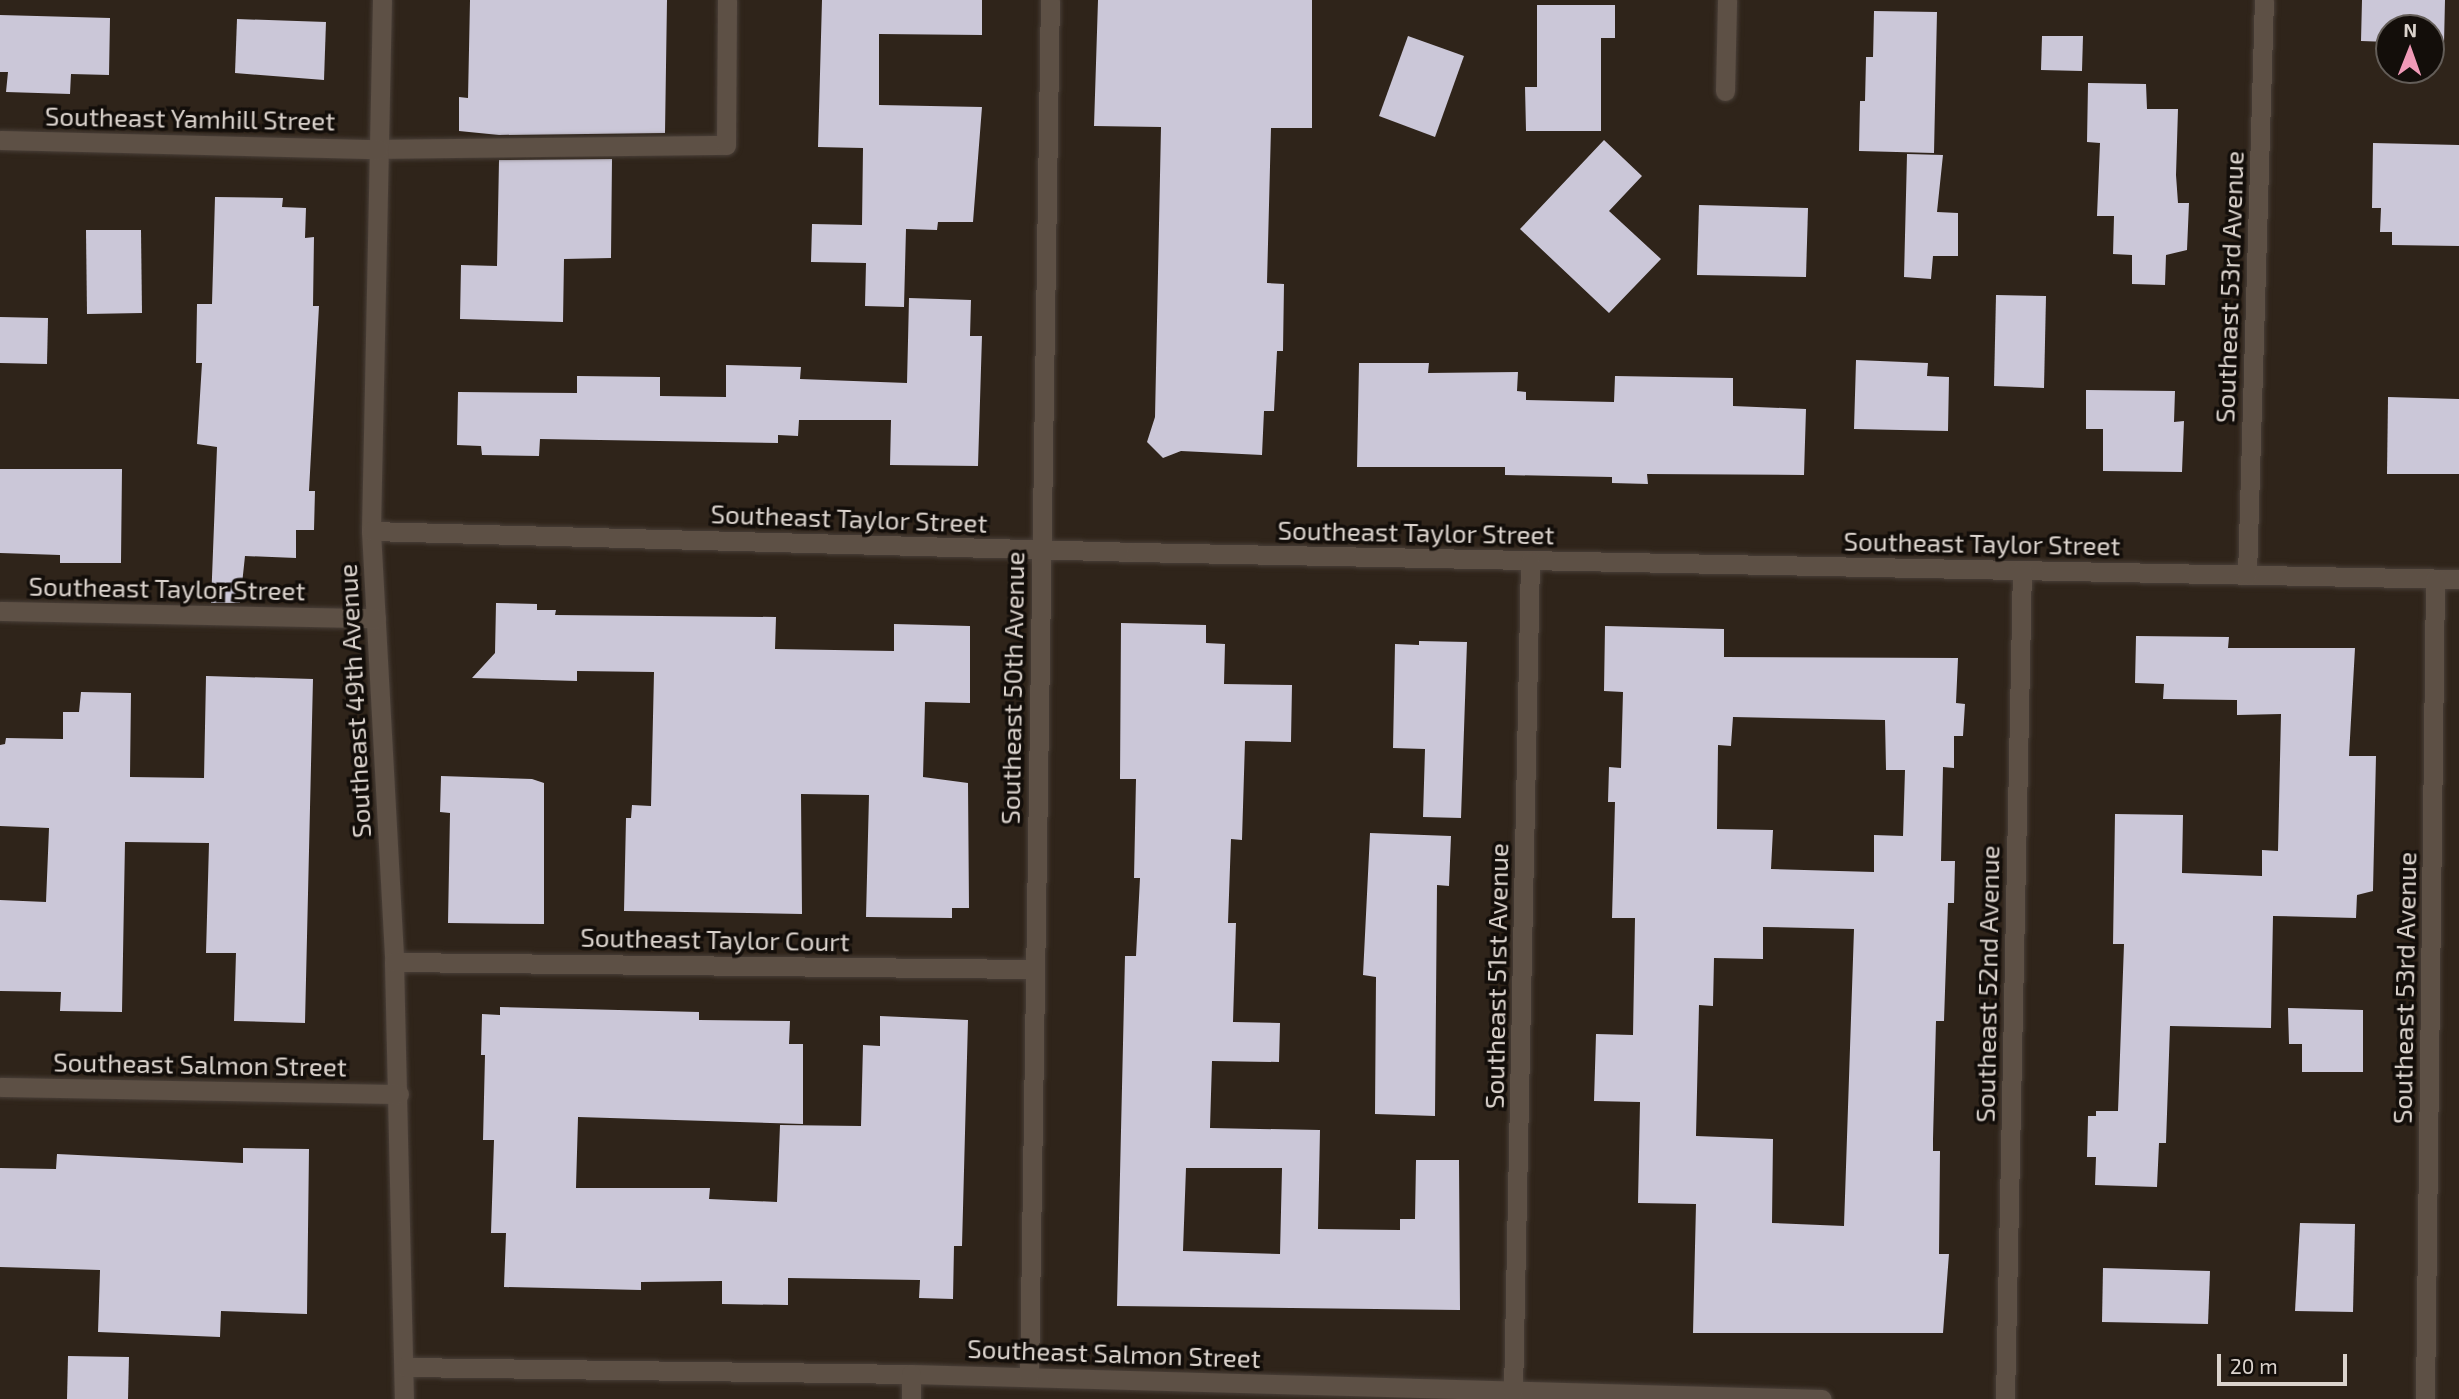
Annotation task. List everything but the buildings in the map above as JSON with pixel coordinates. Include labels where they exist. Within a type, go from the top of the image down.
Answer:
[{"type":"street","name":"Southeast 49th Avenue","points":[[382,0],[371,531],[394,962],[404,1399]]},
{"type":"street","name":"Southeast Yamhill Street","points":[[0,140],[378,149],[726,145],[727,0]]},
{"type":"street","name":"Southeast 50th Avenue","points":[[1029,1377],[1050,0]]},
{"type":"street","points":[[1725,91],[1727,0]]},
{"type":"street","name":"Southeast 53rd Avenue","points":[[2247,575],[2264,0]]},
{"type":"street","name":"Southeast Taylor Street","points":[[371,531],[1530,561],[2459,579]]},
{"type":"street","name":"Southeast 51st Avenue","points":[[1513,1392],[1530,561]]},
{"type":"street","name":"Southeast 52nd Avenue","points":[[2005,1399],[2022,570]]},
{"type":"street","name":"Southeast 53rd Avenue","points":[[2425,1399],[2435,579]]},
{"type":"street","name":"Southeast Taylor Street","points":[[0,611],[376,618]]},
{"type":"street","name":"Southeast Taylor Court","points":[[394,962],[1035,969]]},
{"type":"street","name":"Southeast Salmon Street","points":[[0,1087],[399,1094]]},
{"type":"street","name":"Southeast Salmon Street","points":[[404,1367],[911,1374],[1418,1394],[1513,1392],[1822,1399]]},
{"type":"street","points":[[911,1374],[911,1399]]}]
